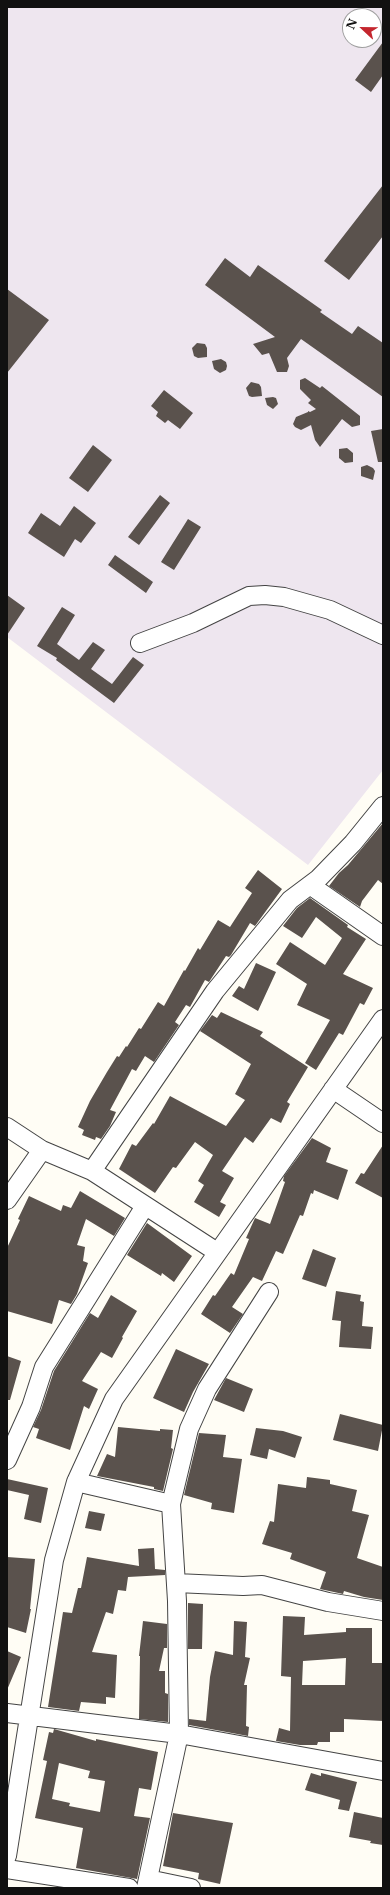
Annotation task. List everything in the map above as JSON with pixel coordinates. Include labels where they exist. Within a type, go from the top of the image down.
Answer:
[{"type":"street","points":[[140,643],[193,623],[249,596],[265,595],[284,597],[330,610],[383,635]]},
{"type":"street","points":[[92,1171],[215,991],[290,900],[310,885],[353,843],[383,806]]},
{"type":"street","points":[[310,885],[383,936]]},
{"type":"street","points":[[7,1856],[54,1560],[76,1482],[114,1399],[383,1019]]},
{"type":"street","points":[[333,1089],[383,1123]]},
{"type":"street","points":[[7,1127],[42,1150],[92,1171],[217,1252]]},
{"type":"street","points":[[7,1200],[42,1150]]},
{"type":"street","points":[[7,1460],[31,1407],[44,1367],[145,1206]]},
{"type":"street","points":[[192,1888],[147,1884],[178,1734],[176,1583],[170,1504],[189,1429],[207,1389],[269,1292]]},
{"type":"street","points":[[76,1482],[170,1504]]},
{"type":"street","points":[[176,1583],[243,1586],[262,1585],[328,1602],[383,1611]]},
{"type":"street","points":[[7,1713],[29,1717],[178,1734],[383,1771]]},
{"type":"street","points":[[7,1869],[129,1888]]},
{"type":"shaded area","points":[[7,7],[383,7],[383,770],[308,865],[7,637]]},
{"type":"building","points":[[383,42],[383,75],[371,92],[355,80],[379,48],[382,48]]},
{"type":"building","points":[[383,185],[383,236],[349,280],[324,261]]},
{"type":"building","points":[[225,258],[250,277],[258,265],[322,310],[320,312],[352,334],[358,326],[383,343],[383,397],[301,339],[287,358],[289,366],[287,372],[277,372],[269,353],[262,355],[253,344],[275,337],[205,285]]},
{"type":"building","points":[[7,289],[49,320],[7,373]]},
{"type":"building","points":[[197,343],[205,344],[207,348],[207,357],[198,358],[194,356],[192,348]]},
{"type":"building","points":[[221,359],[226,362],[227,366],[226,370],[220,373],[214,369],[212,361]]},
{"type":"building","points":[[305,378],[320,388],[322,386],[360,416],[360,425],[352,427],[342,419],[320,447],[315,440],[311,425],[301,430],[295,427],[293,424],[296,417],[316,409],[308,403],[311,400],[300,389],[300,380]]},
{"type":"building","points":[[251,382],[259,384],[261,387],[262,396],[249,396],[246,388]]},
{"type":"building","points":[[164,390],[193,413],[180,429],[168,420],[165,423],[156,416],[158,412],[151,406]]},
{"type":"building","points":[[265,398],[276,398],[278,404],[273,409],[267,405]]},
{"type":"building","points":[[383,429],[383,462],[378,462],[371,431]]},
{"type":"building","points":[[93,445],[112,460],[88,492],[69,478]]},
{"type":"building","points":[[347,448],[353,453],[353,462],[345,463],[339,458],[339,449]]},
{"type":"building","points":[[367,465],[375,471],[373,480],[361,476],[361,467]]},
{"type":"building","points":[[160,495],[170,503],[139,545],[128,537]]},
{"type":"building","points":[[74,506],[96,523],[81,543],[75,539],[64,557],[28,533],[41,513],[60,526]]},
{"type":"building","points":[[188,519],[201,527],[174,570],[161,562]]},
{"type":"building","points":[[115,555],[153,582],[146,593],[108,565]]},
{"type":"building","points":[[7,595],[25,608],[7,635]]},
{"type":"building","points":[[62,607],[75,615],[57,644],[79,660],[93,642],[105,650],[91,669],[112,684],[133,657],[144,665],[114,703],[56,660],[57,658],[37,646]]},
{"type":"building","points":[[383,823],[383,884],[378,880],[362,901],[360,907],[329,886]]},
{"type":"building","points":[[258,870],[282,889],[255,926],[250,923],[231,955],[229,957],[226,956],[209,982],[205,980],[190,1007],[186,1005],[175,1022],[179,1025],[154,1062],[145,1056],[136,1071],[132,1069],[110,1110],[116,1112],[110,1126],[101,1139],[96,1137],[95,1140],[82,1135],[84,1130],[78,1127],[90,1101],[117,1056],[119,1057],[126,1046],[127,1047],[139,1028],[141,1029],[158,1002],[164,1006],[184,970],[185,971],[198,948],[200,950],[218,920],[230,927],[252,893],[245,888]]},
{"type":"building","points":[[310,898],[348,925],[347,927],[366,939],[343,974],[373,988],[364,1005],[360,1003],[343,1035],[339,1033],[316,1070],[305,1063],[330,1020],[297,1005],[307,984],[276,964],[290,942],[325,965],[342,938],[316,917],[302,938],[283,926],[297,908]]},
{"type":"building","points":[[256,963],[276,972],[258,1011],[232,996],[239,986],[244,989]]},
{"type":"building","points":[[221,1012],[263,1032],[260,1036],[308,1067],[287,1102],[290,1104],[281,1123],[271,1118],[253,1143],[245,1137],[222,1171],[234,1178],[220,1202],[226,1205],[219,1217],[194,1202],[204,1185],[198,1181],[213,1155],[195,1142],[176,1168],[173,1167],[155,1193],[119,1169],[132,1144],[136,1146],[153,1123],[154,1124],[170,1096],[226,1126],[245,1100],[235,1094],[251,1064],[200,1031],[212,1015],[217,1018]]},
{"type":"building","points":[[312,1138],[331,1148],[326,1162],[348,1170],[338,1200],[314,1190],[313,1194],[311,1193],[303,1216],[300,1215],[283,1254],[276,1251],[262,1281],[253,1277],[232,1307],[243,1314],[230,1333],[201,1314],[213,1295],[215,1296],[231,1273],[234,1275],[249,1239],[246,1238],[255,1218],[270,1224],[285,1182],[283,1181],[284,1176]]},
{"type":"building","points":[[383,1145],[383,1198],[355,1183],[361,1173],[364,1174]]},
{"type":"building","points":[[80,1191],[125,1218],[114,1236],[86,1219],[77,1245],[85,1247],[83,1261],[88,1263],[77,1294],[71,1304],[59,1300],[52,1324],[7,1311],[7,1248],[29,1196],[61,1211],[63,1205],[71,1208]]},
{"type":"building","points":[[147,1223],[192,1256],[174,1282],[162,1273],[161,1276],[127,1255]]},
{"type":"building","points":[[313,1249],[336,1258],[326,1287],[302,1279]]},
{"type":"building","points":[[336,1291],[361,1295],[360,1301],[364,1302],[362,1326],[373,1327],[371,1349],[339,1347],[341,1321],[332,1320]]},
{"type":"building","points":[[111,1295],[137,1311],[112,1358],[101,1352],[82,1381],[98,1389],[89,1409],[84,1406],[70,1450],[36,1438],[39,1429],[33,1427],[41,1410],[54,1371],[90,1313],[98,1318]]},
{"type":"building","points":[[176,1349],[209,1364],[193,1392],[184,1412],[153,1398]]},
{"type":"building","points":[[7,1356],[21,1361],[10,1400],[7,1400]]},
{"type":"building","points":[[226,1378],[253,1389],[244,1412],[214,1400]]},
{"type":"building","points":[[340,1414],[383,1425],[378,1451],[333,1440]]},
{"type":"building","points":[[118,1427],[160,1431],[160,1429],[173,1430],[171,1448],[173,1449],[163,1491],[154,1489],[154,1487],[97,1476],[107,1454],[115,1457]]},
{"type":"building","points":[[256,1428],[283,1431],[302,1437],[295,1458],[269,1449],[267,1459],[250,1455]]},
{"type":"building","points":[[199,1433],[226,1435],[223,1457],[242,1459],[234,1513],[211,1509],[212,1503],[184,1495]]},
{"type":"building","points":[[307,1477],[330,1480],[330,1484],[357,1490],[352,1511],[369,1515],[357,1558],[383,1567],[383,1600],[364,1597],[344,1591],[343,1594],[320,1589],[326,1572],[290,1559],[292,1553],[262,1544],[270,1521],[274,1522],[278,1484],[306,1488]]},
{"type":"building","points":[[7,1479],[48,1488],[41,1523],[24,1519],[29,1495],[7,1490]]},
{"type":"building","points":[[89,1511],[105,1514],[101,1531],[85,1528]]},
{"type":"building","points":[[154,1548],[155,1569],[165,1570],[165,1575],[128,1577],[126,1591],[118,1590],[113,1614],[106,1612],[92,1652],[117,1655],[115,1698],[106,1697],[106,1704],[81,1702],[79,1711],[48,1707],[63,1612],[72,1613],[78,1588],[81,1588],[87,1557],[139,1566],[138,1549]]},
{"type":"building","points":[[7,1557],[35,1559],[31,1609],[26,1633],[7,1627]]},
{"type":"building","points":[[188,1603],[203,1604],[202,1649],[188,1649]]},
{"type":"building","points":[[283,1616],[305,1617],[304,1635],[346,1632],[346,1628],[372,1628],[372,1663],[383,1663],[383,1721],[344,1719],[344,1732],[330,1732],[330,1742],[318,1742],[317,1745],[300,1745],[276,1741],[279,1728],[290,1731],[291,1677],[281,1676]],"holes":[[[346,1658],[345,1685],[302,1685],[303,1661]]]},
{"type":"building","points":[[143,1621],[167,1624],[167,1648],[164,1648],[159,1671],[165,1671],[165,1693],[168,1694],[168,1722],[139,1719],[139,1656]]},
{"type":"building","points":[[234,1621],[247,1622],[245,1657],[250,1658],[244,1685],[247,1685],[246,1726],[249,1727],[248,1736],[189,1725],[189,1719],[206,1721],[210,1677],[215,1651],[233,1655]]},
{"type":"building","points":[[7,1651],[21,1657],[7,1690]]},
{"type":"building","points":[[54,1729],[96,1741],[96,1739],[158,1752],[151,1790],[139,1788],[134,1816],[150,1818],[137,1879],[76,1868],[83,1828],[35,1818],[47,1761],[43,1760],[49,1732],[53,1733]],"holes":[[[59,1763],[90,1771],[88,1778],[105,1781],[100,1812],[69,1806],[70,1803],[52,1799]]]},
{"type":"building","points":[[311,1773],[321,1776],[321,1773],[357,1782],[349,1811],[338,1809],[340,1800],[305,1790]]},
{"type":"building","points":[[354,1812],[383,1818],[383,1845],[349,1837]]},
{"type":"building","points":[[173,1813],[233,1823],[220,1884],[198,1879],[199,1873],[163,1866]]}]
